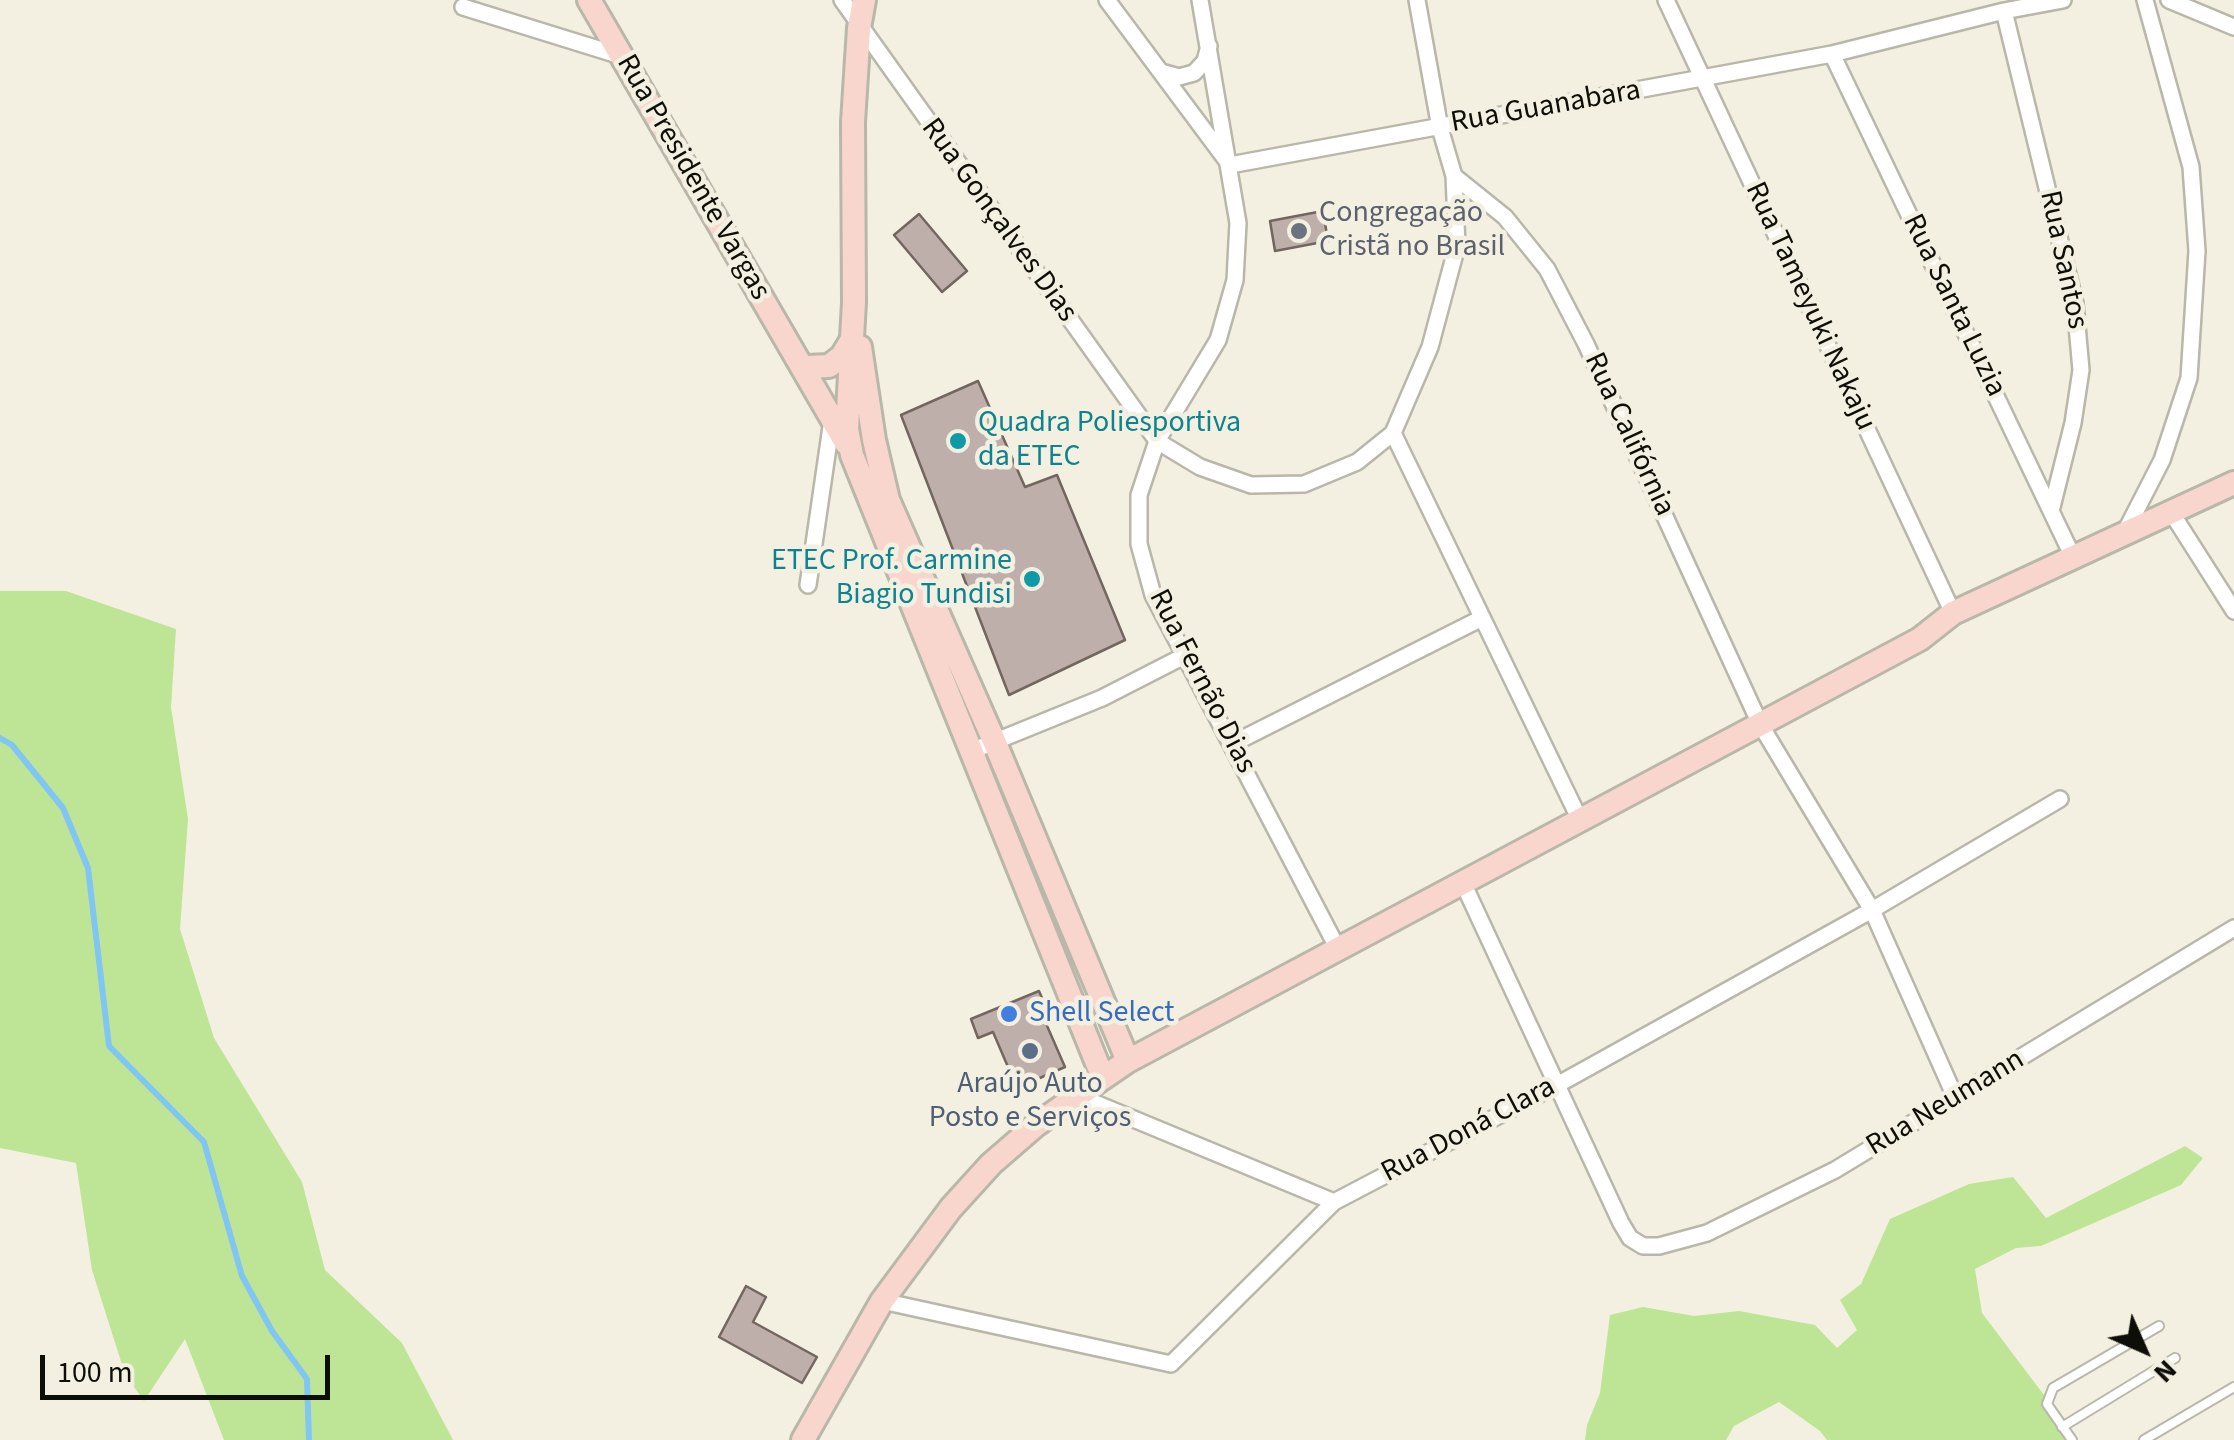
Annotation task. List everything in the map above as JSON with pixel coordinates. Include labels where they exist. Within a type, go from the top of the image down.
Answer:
[{"type":"main road","name":"Rua Presidente Vargas","points":[[589,0],[801,362],[839,410],[860,414],[874,440]]},
{"type":"main road","points":[[864,0],[858,28],[853,122],[854,302],[839,410],[852,455],[1128,1062]]},
{"type":"main road","points":[[854,302],[874,440],[888,500],[984,746],[1103,1078]]},
{"type":"main road","points":[[801,362],[829,366],[842,356],[851,341]]},
{"type":"main road","points":[[802,1440],[882,1301],[932,1233],[991,1164],[1036,1124],[1103,1078],[1920,639],[1952,613],[2234,483]]},
{"type":"street","name":"Rua Gonçalves Dias","points":[[842,0],[858,28],[1157,441]]},
{"type":"street","points":[[1107,0],[1230,165]]},
{"type":"street","name":"Rua Fernão Dias","points":[[1200,0],[1238,224],[1235,280],[1218,340],[1157,441],[1140,495],[1139,544],[1153,595],[1338,949]]},
{"type":"street","points":[[1157,441],[1200,467],[1251,485],[1304,484],[1358,462],[1393,433],[1430,347],[1457,246],[1454,176],[1440,128],[1417,0]]},
{"type":"street","name":"Rua Tameyuki Nakaju","points":[[1666,0],[1952,613]]},
{"type":"street","name":"Rua Guanabara","points":[[1230,165],[1702,80],[2063,0]]},
{"type":"street","points":[[2124,534],[2162,460],[2189,378],[2197,252],[2190,167],[2145,0]]},
{"type":"street","points":[[2170,0],[2234,27]]},
{"type":"street","points":[[463,7],[621,56]]},
{"type":"street","name":"Rua Santos","points":[[2004,11],[2075,303],[2081,370],[2051,511]]},
{"type":"street","points":[[1160,72],[1179,77],[1194,73],[1205,61],[1210,45]]},
{"type":"street","name":"Rua Santa Luzia","points":[[1832,54],[2073,557]]},
{"type":"street","name":"Rua Califórnia","points":[[1454,176],[1506,217],[1547,269],[1586,344],[1760,724],[1872,910],[1956,1098]]},
{"type":"street","points":[[808,585],[839,410]]},
{"type":"street","points":[[1393,433],[1580,820]]},
{"type":"street","points":[[2170,512],[2234,611]]},
{"type":"street","points":[[1232,744],[1482,618]]},
{"type":"street","points":[[984,746],[1102,698],[1184,656]]},
{"type":"street","name":"Rua Doná Clara","points":[[882,1301],[1171,1364],[1334,1202],[1558,1085],[1872,910],[2060,799]]},
{"type":"street","points":[[1463,883],[1558,1085]]},
{"type":"street","name":"Rua Neumann","points":[[1558,1085],[1630,1238],[1643,1246],[1658,1246],[1708,1233],[1835,1170],[2234,928]]},
{"type":"street","points":[[1078,1096],[1334,1202]]},
{"type":"lane","points":[[2072,1440],[2047,1404],[2053,1388],[2159,1326]]},
{"type":"lane","points":[[2062,1428],[2175,1358]]},
{"type":"lane","points":[[2144,1440],[2234,1387]]},
{"type":"green space","points":[[0,591],[66,591],[176,629],[171,707],[188,819],[180,929],[214,1038],[302,1182],[325,1270],[402,1343],[453,1440],[224,1440],[185,1339],[144,1401],[125,1374],[92,1270],[76,1163],[0,1148]]},
{"type":"green space","points":[[2185,1146],[2203,1158],[2181,1185],[2041,1246],[2016,1248],[1975,1269],[1982,1313],[2078,1440],[1827,1440],[1779,1402],[1734,1426],[1726,1440],[1585,1440],[1600,1393],[1610,1315],[1643,1307],[1694,1316],[1739,1311],[1815,1325],[1837,1348],[1857,1330],[1840,1300],[1861,1284],[1890,1219],[1969,1184],[2013,1177],[2046,1218]]},
{"type":"building","name":"Congregação Cristã no Brasil","points":[[1323,211],[1328,241],[1275,251],[1270,221]]},
{"type":"building","points":[[919,214],[967,271],[942,292],[894,235]]},
{"type":"building","name":"ETEC Prof. Carmine Biagio Tundisi","points":[[978,381],[1025,487],[1057,475],[1125,640],[1009,695],[901,415]]},
{"type":"building","name":"Araújo Auto Posto e Serviços","points":[[1039,991],[1047,1010],[1041,1012],[1065,1067],[1017,1088],[993,1032],[978,1038],[971,1019]]},
{"type":"building","points":[[746,1286],[766,1297],[753,1322],[817,1357],[802,1383],[719,1337]]},
{"type":"waterway","points":[[0,738],[12,745],[63,808],[88,868],[109,1046],[204,1142],[242,1276],[272,1331],[307,1379],[309,1440]]},
{"type":"place","name":"Congregação Cristã no Brasil","points":[[1299,231]]},
{"type":"place","name":"Quadra Poliesportiva da ETEC","points":[[958,441]]},
{"type":"place","name":"ETEC Prof. Carmine Biagio Tundisi","points":[[1032,579]]},
{"type":"place","name":"Shell Select","points":[[1009,1014]]},
{"type":"place","name":"Araújo Auto Posto e Serviços","points":[[1030,1051]]}]
